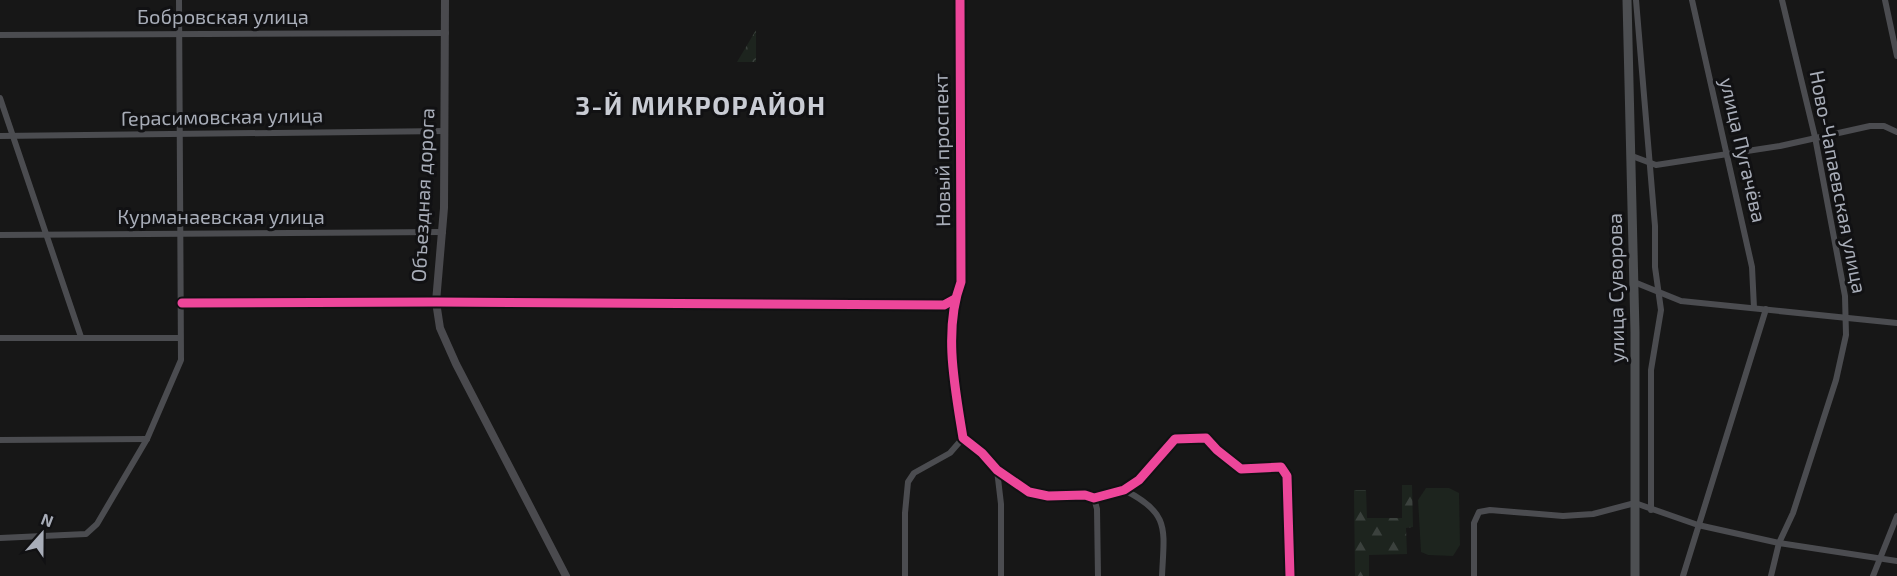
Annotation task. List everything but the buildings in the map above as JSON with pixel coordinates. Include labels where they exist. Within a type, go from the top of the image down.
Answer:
[{"type":"main road","name":"улица Суворова","points":[[1627,0],[1634,282],[1635,576]]},
{"type":"street","points":[[0,538],[86,534],[98,524],[147,440],[181,360],[179,0]]},
{"type":"street","name":"Объездная дорога","points":[[446,0],[443,232],[436,302],[445,339],[566,576]]},
{"type":"street","name":"Новый проспект","points":[[955,299],[961,282],[960,0]]},
{"type":"street","points":[[1635,0],[1655,226],[1657,291],[1661,310],[1651,370],[1651,510]]},
{"type":"street","name":"улица Пугачёва","points":[[1692,0],[1752,267],[1754,308]]},
{"type":"street","name":"Ново-Чапаевская улица","points":[[1771,576],[1779,543],[1793,513],[1836,380],[1846,335],[1845,296],[1815,137],[1782,0]]},
{"type":"street","points":[[1885,0],[1897,56]]},
{"type":"street","name":"Бобровская улица","points":[[0,34],[446,33]]},
{"type":"street","points":[[0,98],[81,337]]},
{"type":"street","points":[[1632,156],[1656,165],[1780,146],[1870,126],[1884,126],[1897,132]]},
{"type":"street","name":"Герасимовская улица","points":[[0,136],[445,131]]},
{"type":"street","name":"Курманаевская улица","points":[[0,235],[443,232]]},
{"type":"street","points":[[1634,282],[1680,301],[1897,323]]},
{"type":"street","points":[[182,303],[944,305],[955,299],[954,367],[963,438],[982,453],[997,470],[1029,492],[1048,496],[1085,495],[1094,498],[1124,490],[1139,480],[1175,439],[1206,438],[1241,469],[1281,467],[1287,476],[1290,576]]},
{"type":"street","points":[[1683,576],[1766,309]]},
{"type":"street","points":[[0,338],[180,338]]},
{"type":"street","points":[[905,576],[905,513],[908,482],[914,473],[950,453],[963,438]]},
{"type":"street","points":[[0,441],[147,440]]},
{"type":"street","points":[[997,470],[1001,504],[1001,576]]},
{"type":"street","points":[[1124,490],[1144,500],[1155,511],[1164,528],[1162,576]]},
{"type":"street","points":[[1094,498],[1097,509],[1098,576]]},
{"type":"street","points":[[1474,576],[1474,523],[1479,512],[1490,510],[1563,516],[1593,514],[1635,503],[1698,525],[1779,543],[1897,561]]},
{"type":"street","points":[[1873,576],[1897,516]]},
{"type":"green space","points":[[756,30],[756,62],[737,62]]},
{"type":"green space","points":[[1402,485],[1412,485],[1413,527],[1406,528],[1407,554],[1369,555],[1369,576],[1355,576],[1354,490],[1366,490],[1367,518],[1402,518]]},
{"type":"green space","points":[[1426,488],[1449,488],[1459,493],[1460,545],[1453,556],[1428,555],[1421,552],[1418,500]]},
{"type":"cycle path","points":[[960,0],[961,282],[953,320],[952,359],[963,438],[982,453],[997,470],[1029,492],[1048,496],[1085,495],[1094,498],[1124,490],[1139,480],[1175,439],[1206,438],[1241,469],[1281,467],[1287,476],[1290,576]]},
{"type":"cycle path","points":[[182,303],[944,305],[955,299]]},
{"type":"district","name":"3-Й МИКРОРАЙОН","points":[[701,106]]}]
